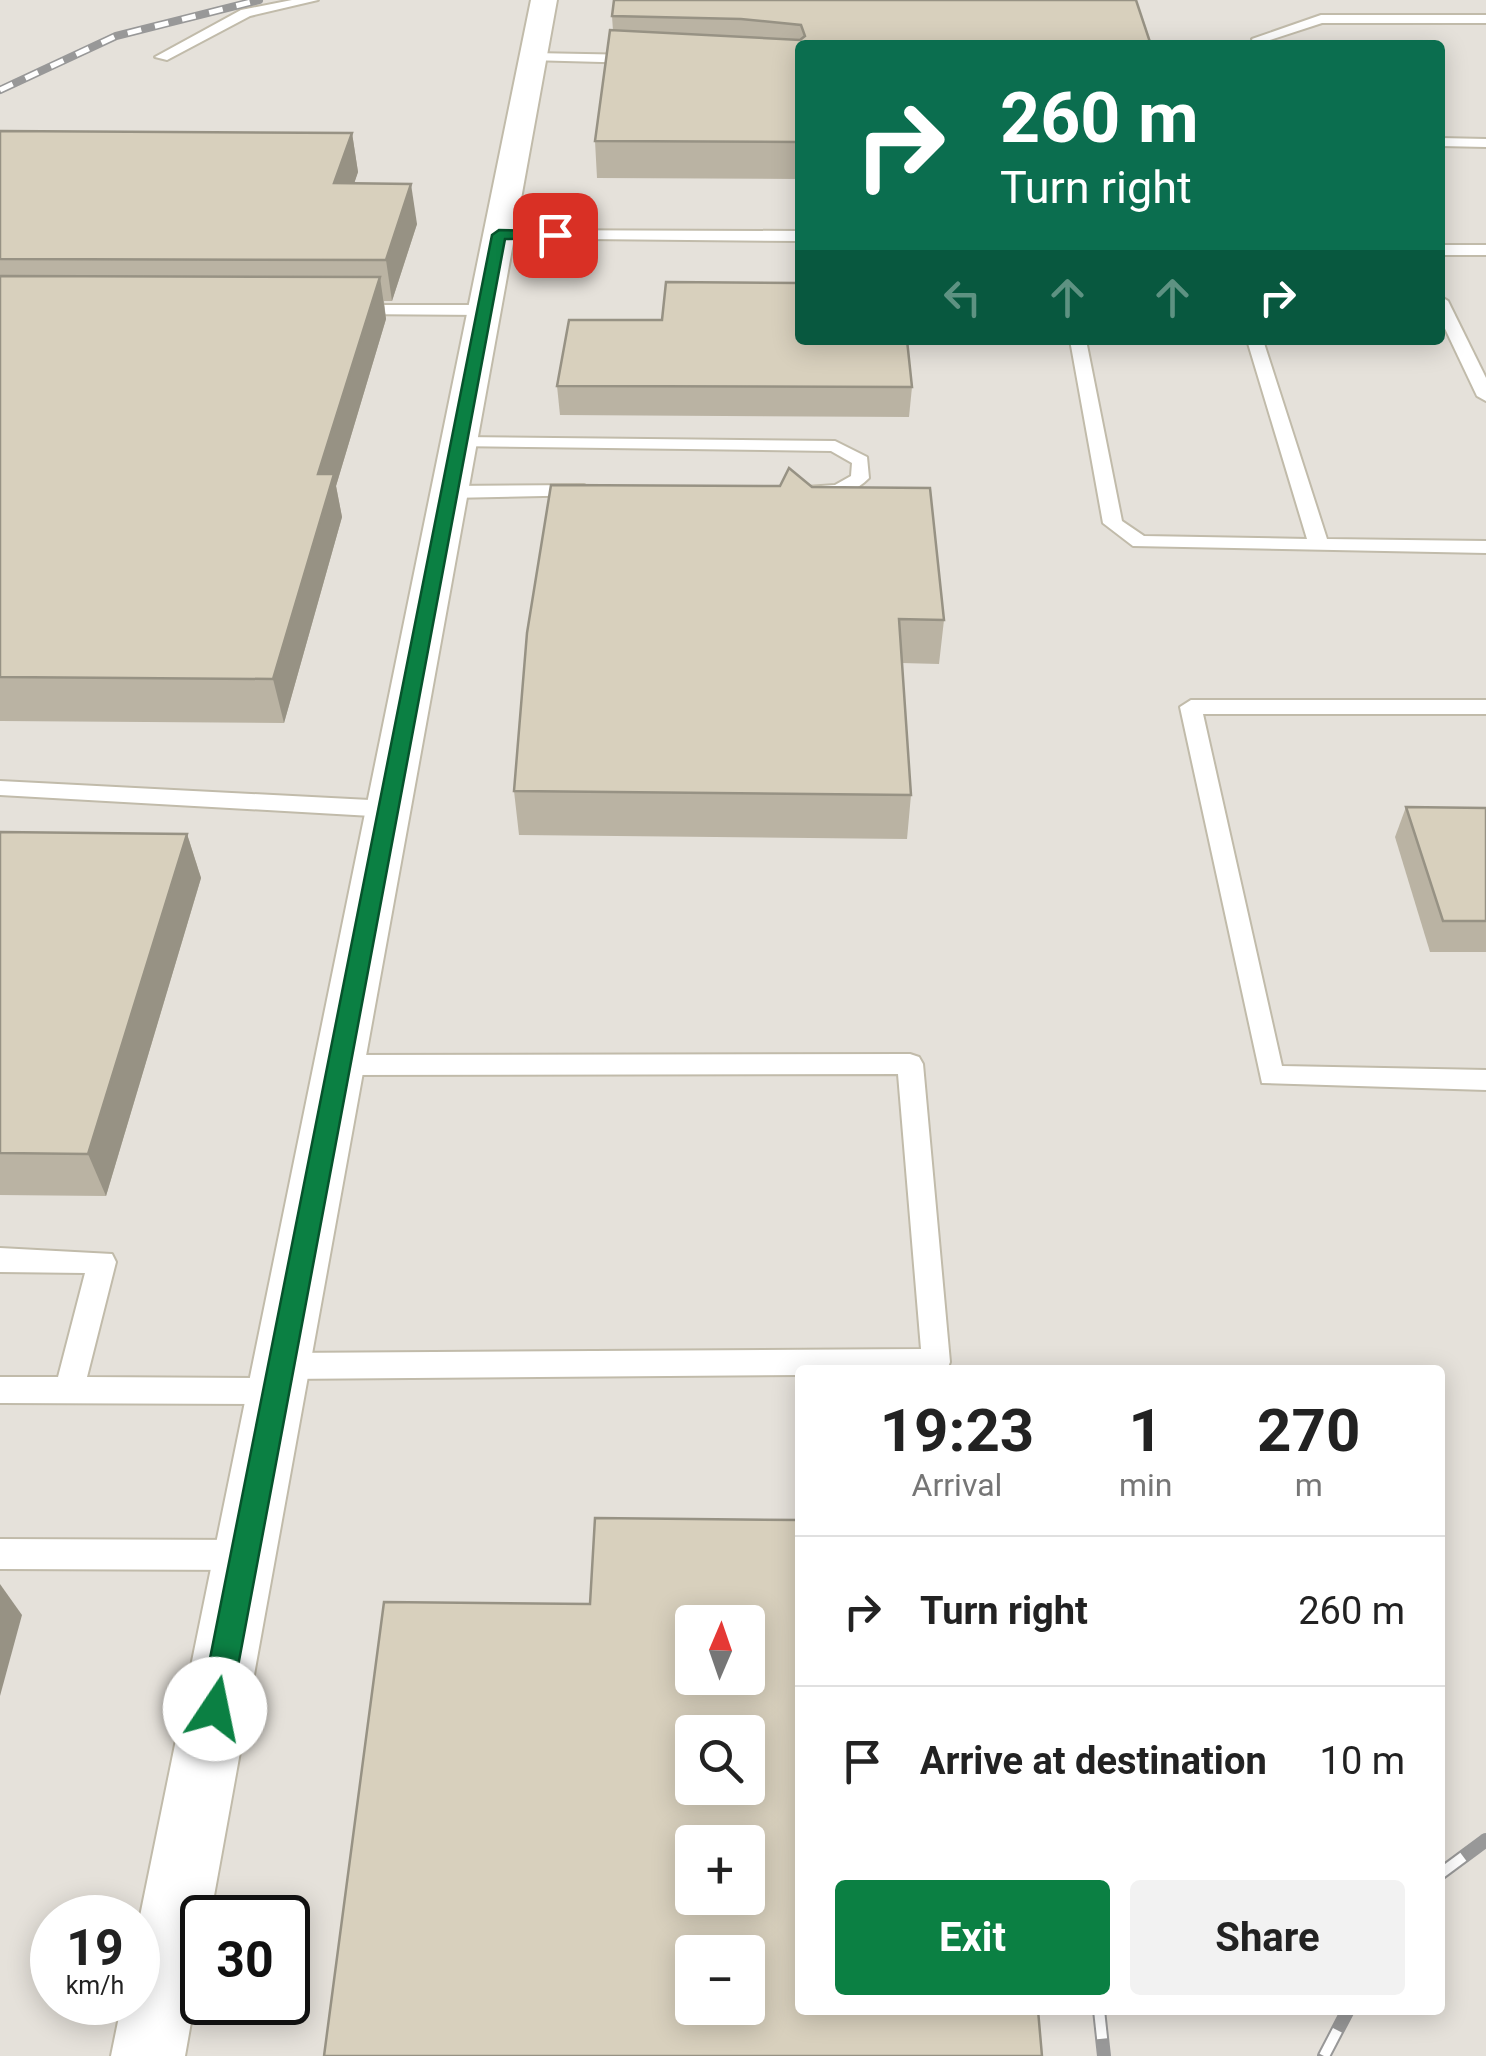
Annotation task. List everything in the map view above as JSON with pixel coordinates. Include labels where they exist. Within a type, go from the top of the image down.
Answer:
[{"type":"street","points":[[148,2056],[544,0]]},
{"type":"lane","points":[[162,56],[246,13],[312,0]]},
{"type":"lane","points":[[1444,0],[1459,25]]},
{"type":"lane","points":[[1260,40],[1321,19],[1459,25],[1486,18]]},
{"type":"lane","points":[[533,58],[648,59]]},
{"type":"lane","points":[[1445,142],[1486,142]]},
{"type":"lane","points":[[499,235],[795,236]]},
{"type":"lane","points":[[1445,250],[1486,250]]},
{"type":"lane","points":[[330,310],[484,310]]},
{"type":"lane","points":[[1445,312],[1486,396]]},
{"type":"lane","points":[[1079,345],[1113,523],[1140,542],[1486,546]]},
{"type":"lane","points":[[1257,345],[1319,544]]},
{"type":"lane","points":[[459,442],[835,446],[861,461],[860,478],[839,490],[800,491]]},
{"type":"lane","points":[[450,492],[608,491]]},
{"type":"lane","points":[[1486,708],[1191,707],[1272,1076],[1486,1080]]},
{"type":"lane","points":[[0,788],[388,809]]},
{"type":"lane","points":[[339,1065],[910,1064],[936,1362],[820,1365]]},
{"type":"lane","points":[[0,1260],[102,1262],[70,1391]]},
{"type":"lane","points":[[0,1390],[70,1391],[279,1379],[795,1366]]},
{"type":"lane","points":[[0,1554],[245,1554]]},
{"type":"shaded area","points":[[0,0],[1486,0],[1486,2056],[0,2056]]},
{"type":"building","points":[[614,0],[1136,0],[1149,40],[800,40],[805,36],[801,25],[741,19],[612,16]]},
{"type":"building","points":[[610,30],[800,40],[795,40],[795,142],[595,141]]},
{"type":"building","points":[[0,131],[352,133],[334,183],[411,184],[386,260],[0,259]]},
{"type":"building","points":[[0,276],[380,277],[318,474],[334,474],[273,679],[0,677]]},
{"type":"building","points":[[666,282],[795,283],[795,345],[908,345],[912,387],[557,386],[569,320],[662,320]]},
{"type":"building","points":[[789,468],[812,487],[930,488],[944,620],[899,619],[911,795],[514,791],[527,633],[551,485],[780,486]]},
{"type":"building","points":[[1406,807],[1486,808],[1486,921],[1443,921]]},
{"type":"building","points":[[0,832],[187,834],[88,1154],[0,1153]]},
{"type":"building","points":[[595,1518],[795,1520],[795,2015],[1038,2015],[1042,2056],[324,2056],[384,1602],[590,1604]]},
{"type":"railway","points":[[0,90],[116,36],[259,0]]},
{"type":"railway","points":[[1445,1870],[1486,1840]]},
{"type":"railway","points":[[1100,2015],[1104,2056]]},
{"type":"railway","points":[[1324,2056],[1345,2015]]},
{"type":"route","points":[[215,1709],[499,235],[555,235]]}]
